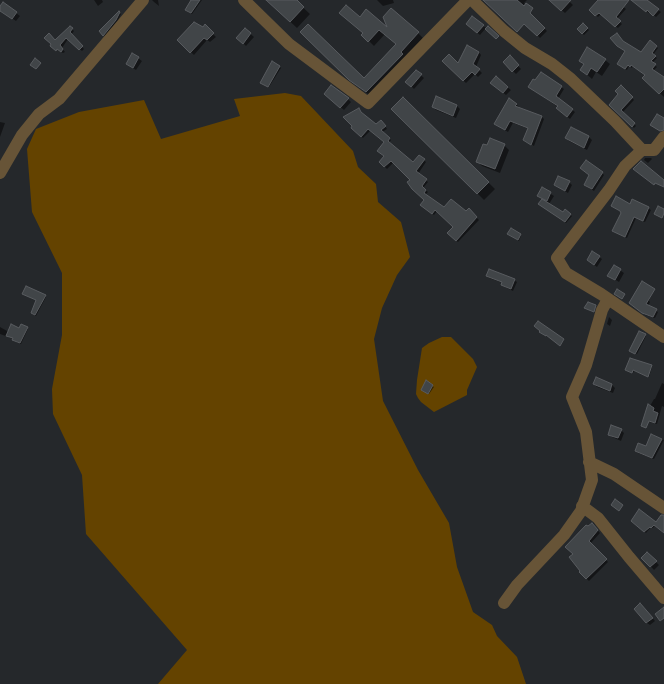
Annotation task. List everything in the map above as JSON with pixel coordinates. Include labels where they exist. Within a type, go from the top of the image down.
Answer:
[{"type":"street","points":[[0,173],[22,134],[39,114],[59,99],[143,0]]},
{"type":"street","points":[[244,0],[289,44],[368,103],[468,0]]},
{"type":"street","points":[[472,0],[514,40],[552,64],[571,79],[615,121],[642,150]]},
{"type":"street","points":[[664,137],[654,150],[642,150],[624,166],[609,190],[557,258],[566,273],[664,337]]},
{"type":"street","points":[[504,603],[517,585],[564,534],[581,511],[592,480],[586,432],[572,397],[586,365],[602,310],[608,299]]},
{"type":"street","points":[[589,462],[614,474],[664,508]]},
{"type":"street","points":[[582,506],[598,518],[664,598]]},
{"type":"shaded area","points":[[285,93],[301,96],[353,151],[358,167],[376,184],[378,202],[401,222],[410,257],[397,275],[382,308],[374,339],[383,401],[418,470],[449,523],[457,567],[473,612],[492,625],[497,636],[517,657],[526,684],[158,684],[187,650],[86,534],[82,475],[53,414],[52,389],[62,335],[62,273],[32,212],[27,149],[36,129],[79,112],[144,100],[161,139],[240,116],[234,99]]},
{"type":"shaded area","points":[[442,337],[451,337],[473,359],[477,367],[467,390],[467,395],[434,412],[418,398],[416,394],[417,380],[422,348]]},
{"type":"building","points":[[191,0],[200,0],[191,13],[185,10]]},
{"type":"building","points":[[266,0],[297,0],[304,7],[290,22]]},
{"type":"building","points":[[483,0],[517,0],[524,6],[526,3],[533,8],[530,13],[545,28],[537,36],[524,24],[517,32]]},
{"type":"building","points":[[549,0],[571,0],[561,11]]},
{"type":"building","points":[[598,0],[629,0],[616,17],[621,21],[615,27],[599,13],[595,16],[589,10]]},
{"type":"building","points":[[631,0],[647,0],[659,9],[653,16],[647,10],[646,12]]},
{"type":"building","points":[[3,2],[17,12],[12,19],[0,11],[0,6]]},
{"type":"building","points":[[346,5],[360,17],[366,9],[387,27],[383,17],[391,8],[419,32],[401,52],[403,54],[366,92],[349,80],[300,32],[308,24],[364,78],[396,44],[379,30],[368,42],[361,35],[363,33],[339,13]]},
{"type":"building","points":[[119,11],[120,12],[116,20],[103,36],[99,31]]},
{"type":"building","points":[[472,16],[484,25],[477,33],[466,24]]},
{"type":"building","points":[[194,22],[203,27],[205,24],[214,33],[207,40],[204,38],[190,53],[177,40]]},
{"type":"building","points":[[583,23],[588,28],[582,34],[577,29]]},
{"type":"building","points":[[70,26],[73,28],[70,32],[83,46],[79,50],[66,38],[60,45],[63,49],[61,52],[57,49],[56,51],[44,38],[49,33],[55,40]]},
{"type":"building","points":[[488,26],[499,36],[496,39],[485,29]]},
{"type":"building","points":[[245,28],[251,33],[243,44],[236,38]]},
{"type":"building","points":[[617,33],[623,41],[641,52],[650,40],[657,46],[652,53],[656,56],[651,61],[656,64],[652,69],[664,77],[664,89],[659,94],[642,78],[645,75],[631,65],[630,67],[628,65],[625,69],[617,64],[625,51],[617,46],[610,38]]},
{"type":"building","points":[[467,45],[479,52],[473,64],[480,69],[475,75],[472,72],[463,81],[442,61],[449,54],[458,63]]},
{"type":"building","points":[[587,47],[606,59],[597,72],[591,68],[587,75],[580,70],[584,64],[579,61]]},
{"type":"building","points":[[132,53],[139,57],[133,68],[126,64]]},
{"type":"building","points":[[510,55],[519,65],[512,72],[503,62]]},
{"type":"building","points":[[35,58],[41,63],[36,69],[30,65]]},
{"type":"building","points":[[272,61],[280,66],[268,87],[260,83]]},
{"type":"building","points":[[416,70],[422,74],[411,87],[405,82]]},
{"type":"building","points":[[541,72],[562,86],[556,96],[573,109],[567,117],[556,108],[558,106],[528,87],[533,79],[535,80]]},
{"type":"building","points":[[496,76],[508,87],[503,93],[490,83]]},
{"type":"building","points":[[331,85],[349,98],[340,108],[324,94]]},
{"type":"building","points":[[621,85],[633,97],[621,110],[635,123],[632,127],[609,105],[618,94],[615,91]]},
{"type":"building","points":[[436,96],[457,105],[453,116],[432,107]]},
{"type":"building","points":[[403,97],[489,182],[477,194],[391,109]]},
{"type":"building","points":[[509,98],[517,104],[515,106],[542,116],[531,145],[523,140],[528,128],[510,121],[505,130],[494,124]]},
{"type":"building","points":[[359,108],[361,112],[376,124],[381,120],[386,126],[381,130],[390,138],[388,141],[413,162],[419,155],[425,159],[416,171],[427,179],[422,186],[426,190],[424,193],[444,207],[451,199],[466,211],[469,208],[477,217],[456,241],[447,233],[453,227],[435,210],[432,214],[420,205],[424,200],[407,182],[410,180],[391,161],[384,167],[379,162],[384,156],[377,151],[384,142],[368,129],[361,137],[351,128],[352,126],[343,117]]},
{"type":"building","points":[[657,114],[664,118],[664,130],[660,131],[650,125]]},
{"type":"building","points":[[571,127],[589,136],[584,148],[565,138]]},
{"type":"building","points":[[490,138],[505,144],[495,169],[476,162],[483,144],[487,145]]},
{"type":"building","points":[[586,160],[603,172],[592,189],[584,185],[589,175],[580,168]]},
{"type":"building","points":[[641,161],[664,180],[664,187],[655,183],[654,185],[633,169]]},
{"type":"building","points":[[558,176],[570,181],[565,191],[554,185]]},
{"type":"building","points":[[542,187],[551,192],[547,201],[537,196]]},
{"type":"building","points":[[616,196],[630,204],[632,199],[649,207],[643,221],[634,217],[625,237],[612,231],[621,213],[611,206]]},
{"type":"building","points":[[542,199],[563,212],[565,209],[571,214],[565,222],[538,204]]},
{"type":"building","points":[[658,206],[664,209],[662,218],[654,214]]},
{"type":"building","points":[[511,228],[521,234],[518,240],[507,234]]},
{"type":"building","points":[[592,251],[600,256],[594,265],[587,260]]},
{"type":"building","points":[[614,265],[621,269],[615,280],[607,276]]},
{"type":"building","points":[[489,269],[515,279],[511,289],[501,285],[502,282],[486,276]]},
{"type":"building","points":[[642,281],[655,289],[646,304],[657,309],[653,317],[642,313],[629,303]]},
{"type":"building","points":[[26,286],[46,295],[35,315],[31,313],[36,300],[22,294]]},
{"type":"building","points":[[617,289],[625,294],[622,299],[614,294]]},
{"type":"building","points":[[588,302],[596,305],[594,312],[584,308]]},
{"type":"building","points":[[538,321],[564,339],[560,346],[546,335],[539,332],[540,331],[534,326]]},
{"type":"building","points":[[11,324],[19,328],[21,324],[28,327],[20,343],[12,340],[13,338],[6,336]]},
{"type":"building","points":[[639,331],[646,334],[635,354],[629,351]]},
{"type":"building","points":[[630,358],[652,365],[648,377],[633,370],[632,373],[625,370]]},
{"type":"building","points":[[596,377],[612,384],[610,391],[593,384]]},
{"type":"building","points":[[426,380],[433,385],[428,394],[421,390]]},
{"type":"building","points":[[648,404],[654,408],[653,411],[658,413],[655,423],[649,421],[646,428],[641,426]]},
{"type":"building","points":[[611,425],[622,429],[618,438],[608,435]]},
{"type":"building","points":[[651,434],[662,439],[652,458],[635,451],[638,443],[646,446]]},
{"type":"building","points":[[615,499],[623,505],[619,511],[611,505]]},
{"type":"building","points":[[639,509],[656,522],[661,515],[664,515],[664,533],[654,525],[644,532],[631,521]]},
{"type":"building","points":[[592,523],[598,530],[589,541],[607,559],[586,579],[579,572],[580,571],[569,557],[573,554],[565,547],[586,525],[588,526]]},
{"type":"building","points":[[647,552],[657,561],[650,567],[641,558]]},
{"type":"building","points":[[640,603],[653,618],[646,623],[634,609]]},
{"type":"building","points":[[664,607],[664,618],[660,621],[655,614]]}]
